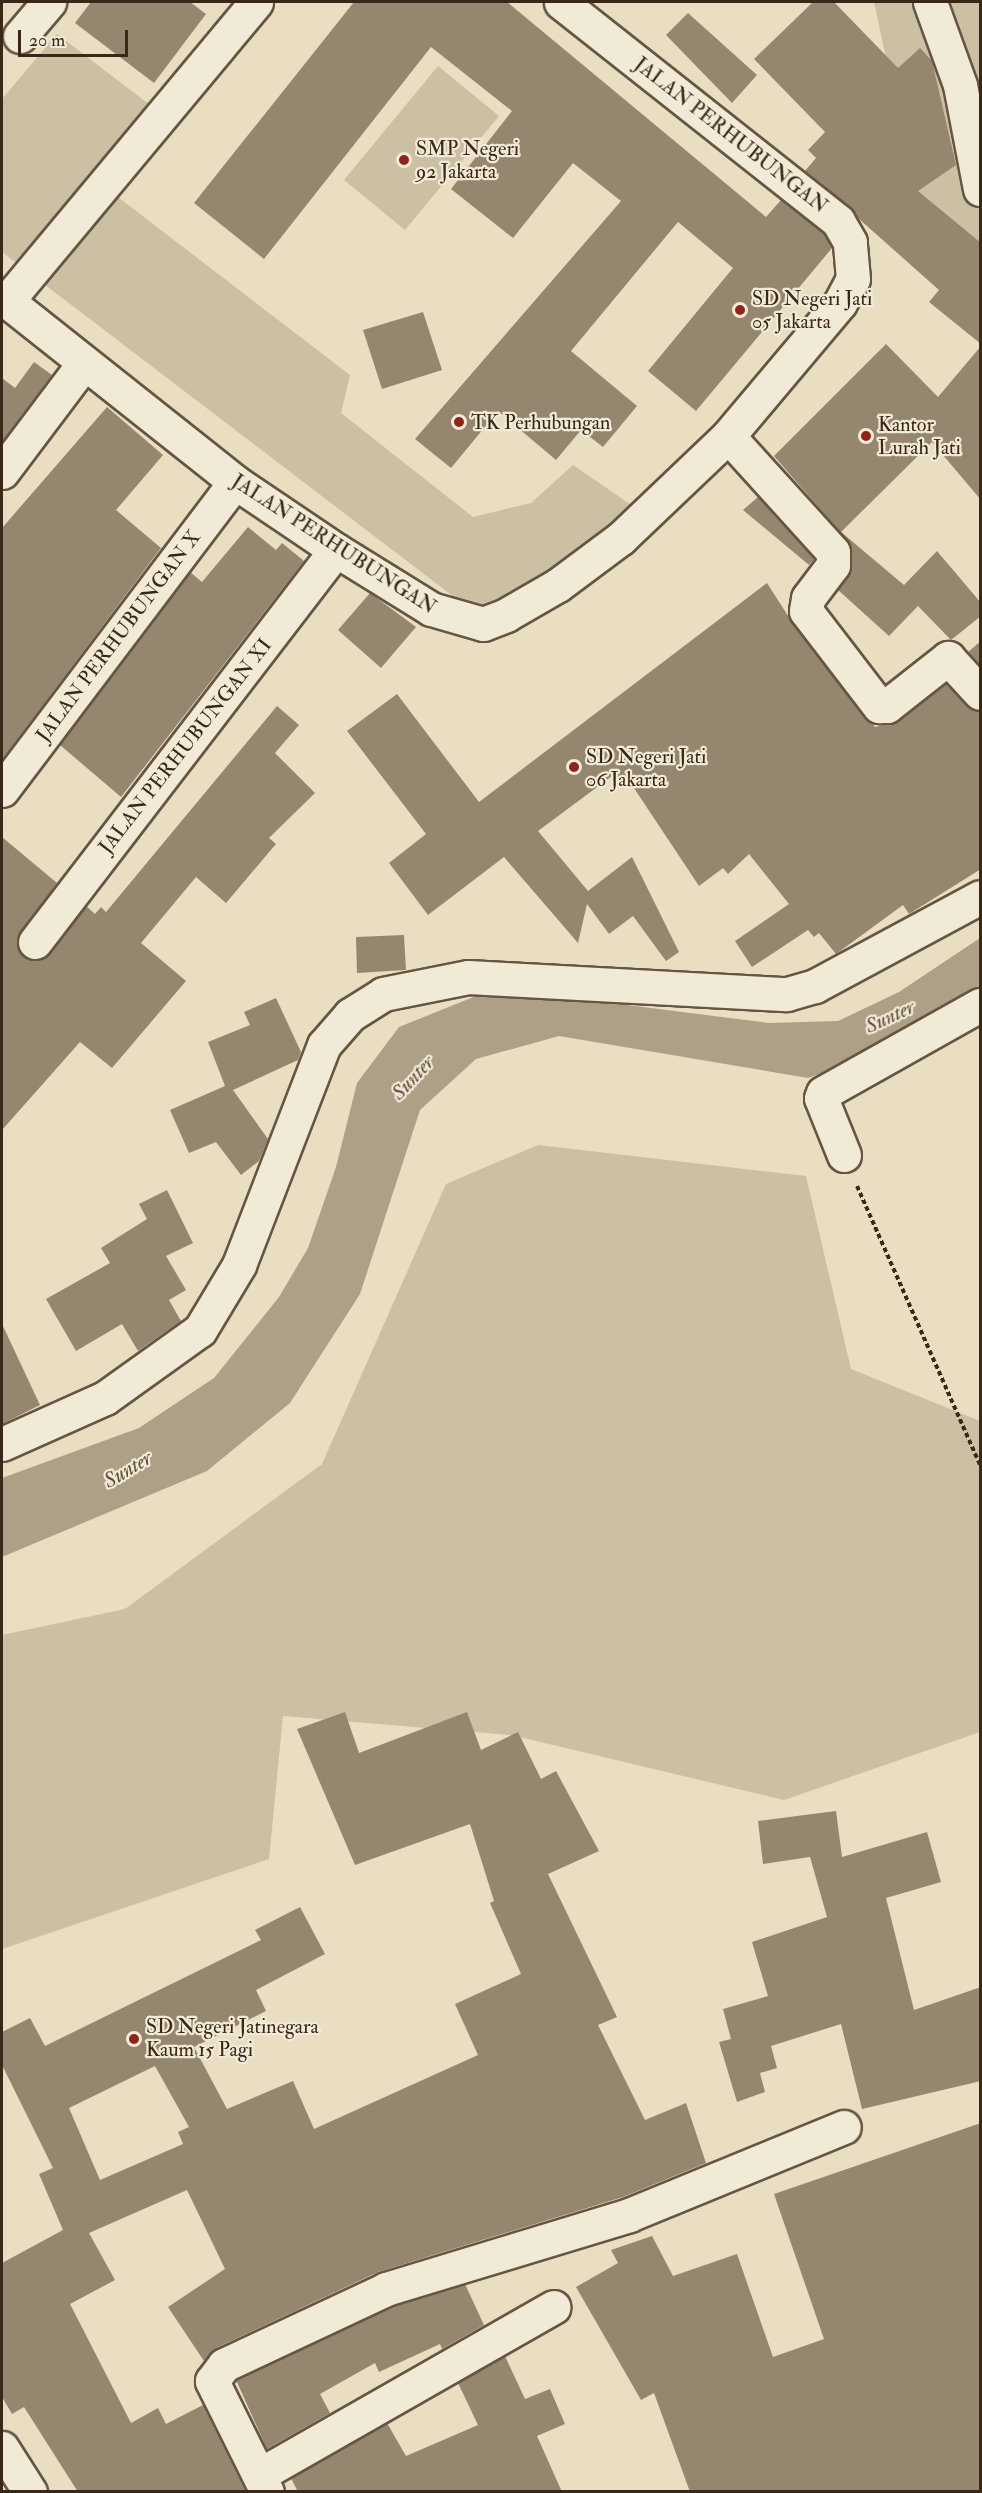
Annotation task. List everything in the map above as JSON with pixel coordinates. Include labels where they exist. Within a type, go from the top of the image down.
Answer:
[{"type":"street","points":[[20,36],[49,2]]},
{"type":"street","points":[[4,299],[256,2]]},
{"type":"street","name":"JALAN PERHUBUNGAN","points":[[4,299],[82,366],[236,482],[336,550],[431,609],[483,624],[558,585],[621,538],[728,436],[840,303],[853,279],[850,242],[811,196],[561,2]]},
{"type":"street","points":[[930,2],[960,85],[981,189]]},
{"type":"street","points":[[2,472],[82,366]]},
{"type":"street","points":[[728,436],[833,552],[833,566],[808,598],[806,611],[882,708],[948,658],[981,693]]},
{"type":"street","name":"JALAN PERHUBUNGAN X","points":[[2,790],[236,482]]},
{"type":"street","name":"JALAN PERHUBUNGAN XI","points":[[34,942],[336,550]]},
{"type":"street","points":[[2,1444],[105,1398],[200,1330],[239,1265],[324,1045],[350,1015],[383,994],[468,976],[788,994],[815,986],[981,897]]},
{"type":"street","points":[[844,1155],[821,1098],[824,1093],[981,1005]]},
{"type":"street","points":[[553,2307],[263,2483],[212,2381],[224,2366],[386,2289],[629,2215],[844,2127]]},
{"type":"street","points":[[2,2448],[30,2492]]},
{"type":"path","points":[[844,1155],[981,1465]]},
{"type":"shaded area","points":[[874,2],[980,2],[980,306],[928,254]]},
{"type":"shaded area","points":[[57,34],[167,118],[110,191],[350,375],[341,413],[473,517],[531,503],[573,465],[653,520],[479,616],[2,252],[2,99]]},
{"type":"shaded area","points":[[438,66],[499,116],[405,230],[344,180]]},
{"type":"shaded area","points":[[538,1145],[806,1176],[851,1369],[980,1421],[980,1732],[784,1800],[511,1735],[283,1716],[269,1859],[2,1949],[2,1635],[125,1609],[322,1464],[446,1184]]},
{"type":"water","name":"Sunter","points":[[980,938],[980,997],[867,1057],[808,1078],[559,1036],[476,1059],[420,1110],[360,1294],[290,1403],[207,1471],[2,1557],[2,1478],[139,1428],[214,1378],[279,1297],[308,1248],[336,1167],[357,1083],[399,1027],[481,994],[564,997],[769,1023],[838,1021],[899,992]]},
{"type":"building","points":[[91,2],[190,2],[206,14],[154,83],[75,23]]},
{"type":"building","points":[[354,2],[507,2],[766,217],[781,200],[824,233],[832,248],[696,411],[648,371],[733,268],[678,222],[571,351],[637,406],[603,447],[581,430],[556,460],[498,411],[451,468],[415,439],[621,201],[573,163],[513,238],[451,189],[512,111],[431,47],[264,259],[194,203]]},
{"type":"building","points":[[813,2],[834,2],[898,68],[920,48],[932,61],[956,165],[918,191],[981,243],[981,344],[929,302],[939,290],[805,171],[816,158],[808,150],[825,132],[754,59]]},
{"type":"building","points":[[688,13],[757,75],[732,103],[666,35]]},
{"type":"building","points":[[423,312],[442,370],[382,389],[363,330]]},
{"type":"building","points":[[886,344],[938,397],[981,346],[981,500],[932,442],[841,532],[904,585],[937,551],[981,603],[981,616],[951,640],[918,606],[889,636],[838,590],[852,566],[847,540],[774,456]]},
{"type":"building","points":[[34,362],[52,375],[2,442],[2,378],[15,388]]},
{"type":"building","points":[[107,407],[163,455],[116,510],[161,548],[2,760],[2,528]]},
{"type":"building","points":[[758,497],[814,559],[809,565],[743,510]]},
{"type":"building","points":[[248,527],[276,550],[282,543],[304,561],[121,797],[60,745],[190,572],[202,582]]},
{"type":"building","points":[[767,583],[799,633],[875,727],[899,721],[946,684],[967,706],[981,711],[981,869],[909,914],[903,905],[836,954],[819,933],[814,937],[808,930],[752,967],[735,941],[789,904],[749,854],[728,874],[723,868],[699,886],[626,776],[617,782],[612,776],[538,831],[588,891],[632,857],[679,952],[666,961],[633,916],[609,934],[587,904],[578,943],[504,857],[428,915],[389,863],[426,834],[347,731],[397,694],[479,802]]},
{"type":"building","points":[[370,593],[416,627],[381,668],[338,630]]},
{"type":"building","points":[[981,641],[981,666],[968,652]]},
{"type":"building","points":[[277,706],[299,725],[275,753],[315,793],[269,838],[276,844],[226,903],[196,877],[141,943],[186,981],[112,1068],[80,1042],[2,1130],[2,837],[57,883],[17,939],[23,956],[42,959],[86,906],[95,914],[101,907],[106,912]]},
{"type":"building","points":[[404,935],[406,970],[357,973],[356,937]]},
{"type":"building","points":[[276,998],[301,1052],[298,1060],[233,1090],[268,1139],[259,1161],[241,1175],[216,1142],[189,1153],[170,1110],[225,1086],[208,1042],[250,1025],[244,1012]]},
{"type":"building","points":[[167,1190],[193,1243],[166,1256],[186,1290],[169,1300],[181,1321],[138,1351],[122,1324],[76,1351],[46,1299],[110,1263],[101,1248],[147,1219],[139,1204]]},
{"type":"building","points":[[2,1324],[40,1405],[2,1424]]},
{"type":"building","points":[[345,1712],[359,1753],[467,1712],[481,1750],[518,1732],[541,1779],[556,1771],[599,1851],[548,1874],[617,2017],[598,2025],[645,2120],[686,2103],[706,2163],[623,2197],[378,2272],[216,2348],[204,2361],[168,2307],[225,2269],[187,2190],[89,2233],[115,2280],[70,2304],[131,2423],[158,2408],[166,2424],[203,2405],[246,2492],[78,2492],[24,2407],[12,2414],[2,2397],[2,2263],[63,2230],[39,2174],[53,2168],[2,2065],[2,2032],[30,2018],[45,2046],[261,1940],[255,1930],[300,1907],[325,1954],[256,1990],[266,2011],[194,2047],[227,2109],[293,2081],[314,2129],[478,2055],[455,2004],[521,1974],[490,1903],[494,1901],[470,1824],[355,1865],[297,1729]],"holes":[[[155,2066],[189,2127],[178,2132],[183,2144],[100,2180],[69,2108]]]},
{"type":"building","points":[[836,1811],[842,1857],[927,1832],[941,1882],[886,1898],[914,2010],[981,1987],[981,2081],[862,2109],[841,2024],[771,2046],[777,2068],[760,2073],[765,2092],[737,2102],[719,2042],[731,2039],[723,2009],[768,1996],[752,1942],[827,1917],[810,1857],[763,1864],[758,1821]]},
{"type":"building","points":[[981,2123],[981,2492],[690,2492],[654,2393],[641,2400],[576,2287],[618,2263],[611,2250],[652,2236],[673,2276],[737,2254],[773,2357],[824,2339],[774,2194]]},
{"type":"building","points":[[465,2284],[484,2325],[442,2349],[440,2344],[379,2372],[375,2363],[320,2394],[330,2413],[267,2449],[236,2380],[393,2307]]},
{"type":"building","points":[[505,2356],[525,2399],[550,2389],[565,2424],[537,2436],[562,2492],[298,2492],[291,2478],[387,2423],[406,2456],[478,2425],[458,2383]]},
{"type":"place","name":"SMP Negeri 92 Jakarta","points":[[404,160]]},
{"type":"place","name":"SD Negeri Jati 05 Jakarta","points":[[740,310]]},
{"type":"place","name":"TK Perhubungan","points":[[459,422]]},
{"type":"place","name":"Kantor Lurah Jati","points":[[866,436]]},
{"type":"place","name":"SD Negeri Jati 06 Jakarta","points":[[574,767]]},
{"type":"place","name":"SD Negeri Jatinegara Kaum 15 Pagi","points":[[134,2039]]}]
